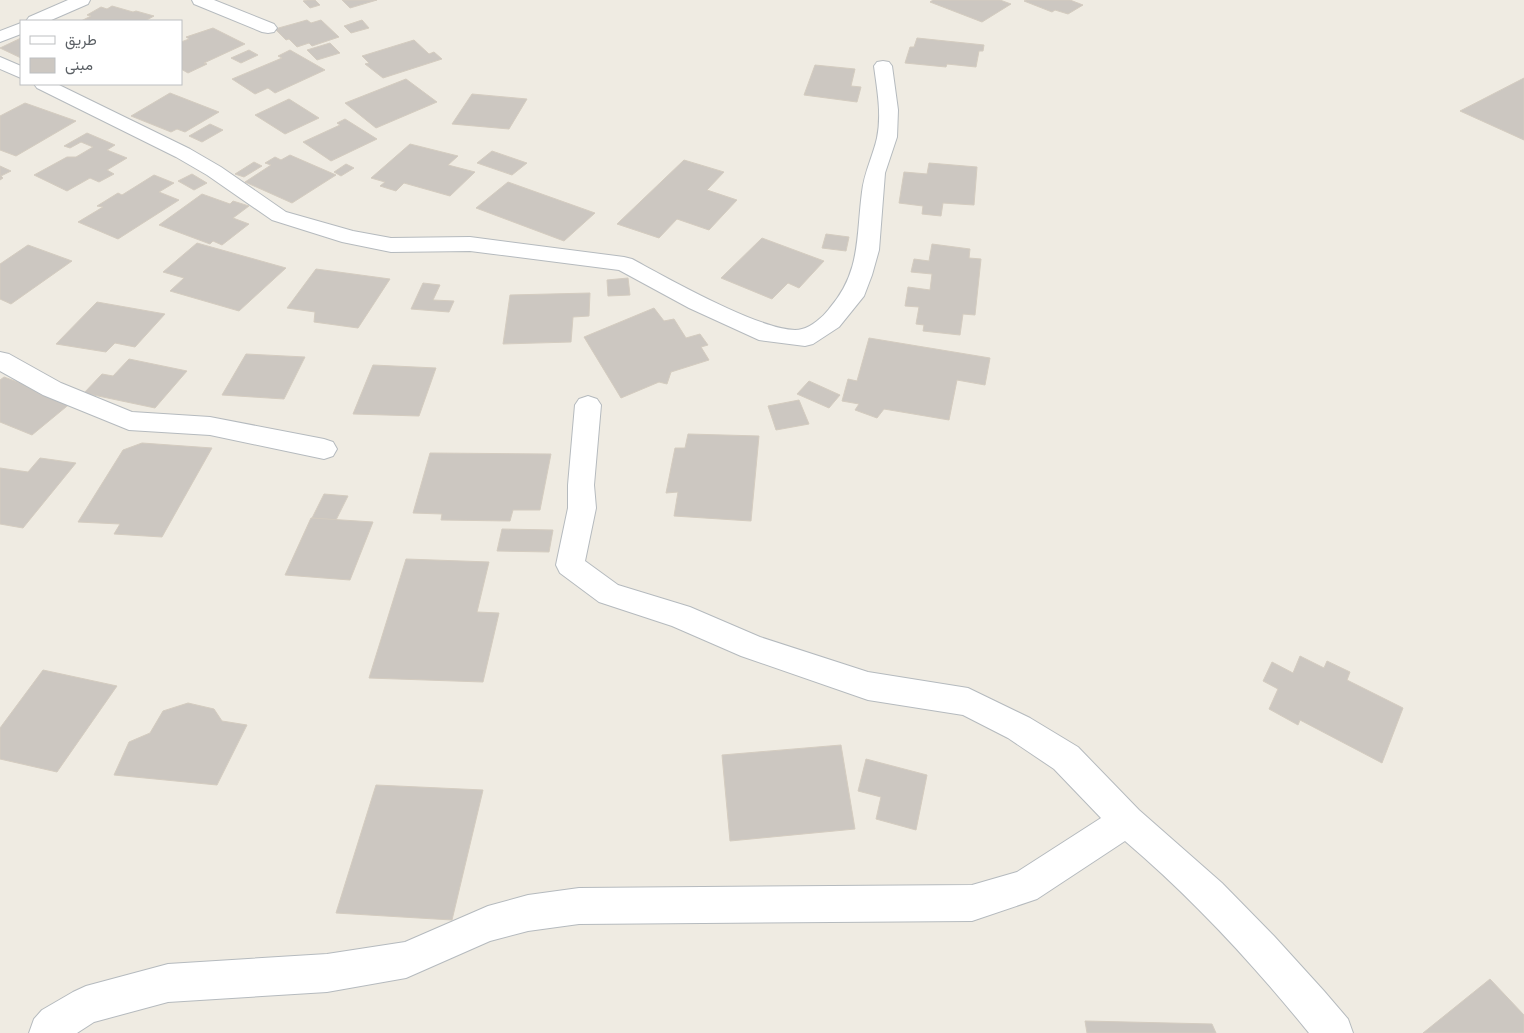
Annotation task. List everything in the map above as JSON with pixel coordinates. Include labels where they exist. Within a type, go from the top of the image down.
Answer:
[{"type":"street","points":[[37,20],[82,0]]},
{"type":"street","points":[[200,0],[268,28]]},
{"type":"street","points":[[0,37],[20,28]]},
{"type":"street","points":[[0,62],[20,72]]},
{"type":"street","points":[[45,85],[183,153],[214,171],[279,216],[350,237],[391,244],[470,244],[624,264],[697,303],[767,334],[805,338],[831,322],[853,296],[861,275],[868,250],[875,173],[887,137],[889,110],[883,66]]},
{"type":"street","points":[[0,360],[52,389],[129,421],[210,426],[324,448]]},
{"type":"street","points":[[588,405],[581,485],[582,508],[570,565],[608,594],[680,616],[752,647],[868,686],[968,702],[1019,728],[1066,758],[1127,821],[1162,850],[1224,908],[1287,976],[1334,1033]]},
{"type":"street","points":[[48,1033],[56,1024],[86,1005],[168,983],[327,974],[406,960],[488,924],[536,912],[579,906],[972,903],[1025,887],[1127,821]]},
{"type":"building","points":[[315,0],[320,5],[310,8],[303,1]]},
{"type":"building","points":[[342,0],[377,0],[350,8]]},
{"type":"building","points":[[933,0],[1000,0],[1011,4],[982,22],[930,2]]},
{"type":"building","points":[[1070,0],[1083,5],[1068,14],[1055,10],[1052,12],[1024,1]]},
{"type":"building","points":[[112,6],[154,16],[147,20],[83,20],[91,16],[87,15],[101,7],[107,9]]},
{"type":"building","points":[[307,20],[311,23],[321,20],[339,37],[312,46],[309,43],[297,47],[289,39],[286,40],[275,29]]},
{"type":"building","points":[[362,20],[369,28],[351,33],[344,26]]},
{"type":"building","points":[[213,28],[245,44],[204,63],[207,64],[188,73],[182,70],[182,42],[189,39],[186,37]]},
{"type":"building","points":[[20,38],[20,58],[0,48]]},
{"type":"building","points":[[917,38],[984,45],[983,51],[979,51],[976,67],[947,64],[946,67],[905,63],[910,47],[914,47]]},
{"type":"building","points":[[414,40],[429,54],[434,52],[442,59],[383,78],[365,64],[369,63],[362,56]]},
{"type":"building","points":[[330,43],[340,53],[317,60],[307,50]]},
{"type":"building","points":[[249,50],[258,55],[241,63],[231,58]]},
{"type":"building","points":[[290,50],[325,70],[275,93],[268,88],[255,94],[232,79],[282,58],[278,56]]},
{"type":"building","points":[[815,65],[855,69],[851,86],[861,87],[857,102],[804,95]]},
{"type":"building","points":[[1524,78],[1524,140],[1460,111]]},
{"type":"building","points":[[406,79],[437,102],[376,128],[345,103]]},
{"type":"building","points":[[170,93],[219,112],[185,132],[177,129],[171,132],[131,116]]},
{"type":"building","points":[[472,94],[527,99],[509,129],[452,124]]},
{"type":"building","points":[[289,99],[319,118],[285,134],[255,115]]},
{"type":"building","points":[[25,103],[76,121],[16,156],[0,150],[0,116]]},
{"type":"building","points":[[345,119],[377,139],[331,161],[303,142],[340,125],[337,123]]},
{"type":"building","points":[[210,124],[223,130],[202,142],[189,136]]},
{"type":"building","points":[[87,133],[115,145],[107,150],[127,158],[107,170],[114,174],[99,182],[90,178],[67,191],[34,175],[67,157],[76,157],[93,147],[81,142],[70,148],[64,146]]},
{"type":"building","points":[[410,144],[458,156],[448,165],[475,172],[450,196],[404,183],[396,191],[380,186],[385,182],[371,178]]},
{"type":"building","points":[[492,151],[527,163],[512,175],[477,163]]},
{"type":"building","points":[[290,155],[336,175],[292,203],[245,182],[271,165],[265,163],[275,157],[281,160]]},
{"type":"building","points":[[684,160],[724,172],[707,190],[737,200],[709,230],[677,219],[659,238],[617,224]]},
{"type":"building","points":[[254,162],[262,166],[244,177],[235,174]]},
{"type":"building","points":[[929,163],[977,167],[974,205],[943,203],[941,216],[922,214],[923,206],[899,203],[904,172],[927,174]]},
{"type":"building","points":[[346,164],[354,168],[341,176],[334,172]]},
{"type":"building","points":[[0,166],[11,171],[1,176],[3,178],[0,180]]},
{"type":"building","points":[[192,174],[207,183],[194,190],[178,181]]},
{"type":"building","points":[[154,175],[174,183],[159,192],[179,200],[118,239],[78,222],[103,207],[97,206],[118,193],[122,195]]},
{"type":"building","points":[[508,182],[595,213],[564,241],[476,208]]},
{"type":"building","points":[[202,194],[230,204],[233,201],[249,206],[233,218],[249,224],[222,245],[213,241],[210,244],[159,225]]},
{"type":"building","points":[[826,234],[849,237],[846,251],[822,248]]},
{"type":"building","points":[[762,238],[824,261],[799,288],[788,283],[772,299],[721,278]]},
{"type":"building","points":[[197,243],[286,268],[239,311],[170,291],[184,278],[163,272]]},
{"type":"building","points":[[932,244],[970,249],[969,258],[981,259],[975,315],[963,314],[960,335],[923,331],[924,325],[916,324],[919,307],[905,306],[908,287],[930,290],[932,274],[911,272],[914,259],[929,261]]},
{"type":"building","points":[[28,245],[72,261],[11,304],[0,299],[0,264]]},
{"type":"building","points":[[316,269],[390,279],[358,328],[314,322],[315,312],[287,308]]},
{"type":"building","points":[[628,278],[630,295],[608,296],[607,280]]},
{"type":"building","points":[[423,283],[440,285],[433,300],[454,301],[449,312],[411,309]]},
{"type":"building","points":[[590,293],[589,316],[573,317],[571,342],[503,344],[510,295]]},
{"type":"building","points":[[97,302],[165,314],[135,347],[115,343],[106,352],[56,344]]},
{"type":"building","points":[[654,308],[664,321],[674,319],[686,338],[700,334],[708,345],[701,347],[709,360],[671,372],[667,384],[659,382],[621,398],[584,337]]},
{"type":"building","points":[[869,338],[990,358],[985,385],[957,380],[949,420],[884,409],[877,418],[855,410],[859,404],[842,401],[848,379],[857,381]]},
{"type":"building","points":[[246,354],[305,357],[284,399],[222,395]]},
{"type":"building","points":[[129,359],[187,371],[155,408],[84,393],[102,374],[113,376]]},
{"type":"building","points":[[373,365],[436,368],[419,416],[353,414]]},
{"type":"building","points":[[4,377],[72,402],[32,435],[0,422],[0,380]]},
{"type":"building","points":[[809,381],[840,395],[829,408],[797,394]]},
{"type":"building","points":[[799,400],[809,424],[776,430],[768,406]]},
{"type":"building","points":[[688,434],[759,436],[751,521],[674,516],[678,492],[666,493],[675,448],[685,448]]},
{"type":"building","points":[[142,443],[212,448],[162,537],[114,534],[120,524],[78,522],[123,450]]},
{"type":"building","points":[[430,453],[551,454],[540,510],[513,510],[510,521],[441,520],[442,514],[413,513]]},
{"type":"building","points":[[40,458],[76,463],[23,528],[0,524],[0,468],[28,472]]},
{"type":"building","points":[[324,494],[348,496],[336,520],[312,518]]},
{"type":"building","points":[[311,518],[373,522],[350,580],[285,575]]},
{"type":"building","points":[[502,529],[553,530],[549,552],[497,551]]},
{"type":"building","points":[[406,559],[489,562],[477,612],[499,613],[483,682],[369,678]]},
{"type":"building","points":[[1300,656],[1324,668],[1327,661],[1350,672],[1347,680],[1403,708],[1382,763],[1300,720],[1298,725],[1269,709],[1278,689],[1263,681],[1272,662],[1293,673]]},
{"type":"building","points":[[43,670],[117,686],[57,772],[0,759],[0,728]]},
{"type":"building","points":[[188,703],[214,709],[222,721],[247,725],[217,785],[114,775],[129,742],[150,733],[163,711]]},
{"type":"building","points":[[841,745],[855,829],[730,841],[722,755]]},
{"type":"building","points":[[866,759],[927,775],[916,830],[876,819],[881,797],[858,791]]},
{"type":"building","points":[[376,785],[483,790],[452,920],[336,913]]},
{"type":"building","points":[[1490,979],[1524,1015],[1524,1033],[1423,1033]]},
{"type":"building","points":[[1085,1021],[1212,1024],[1216,1033],[1087,1033]]}]
